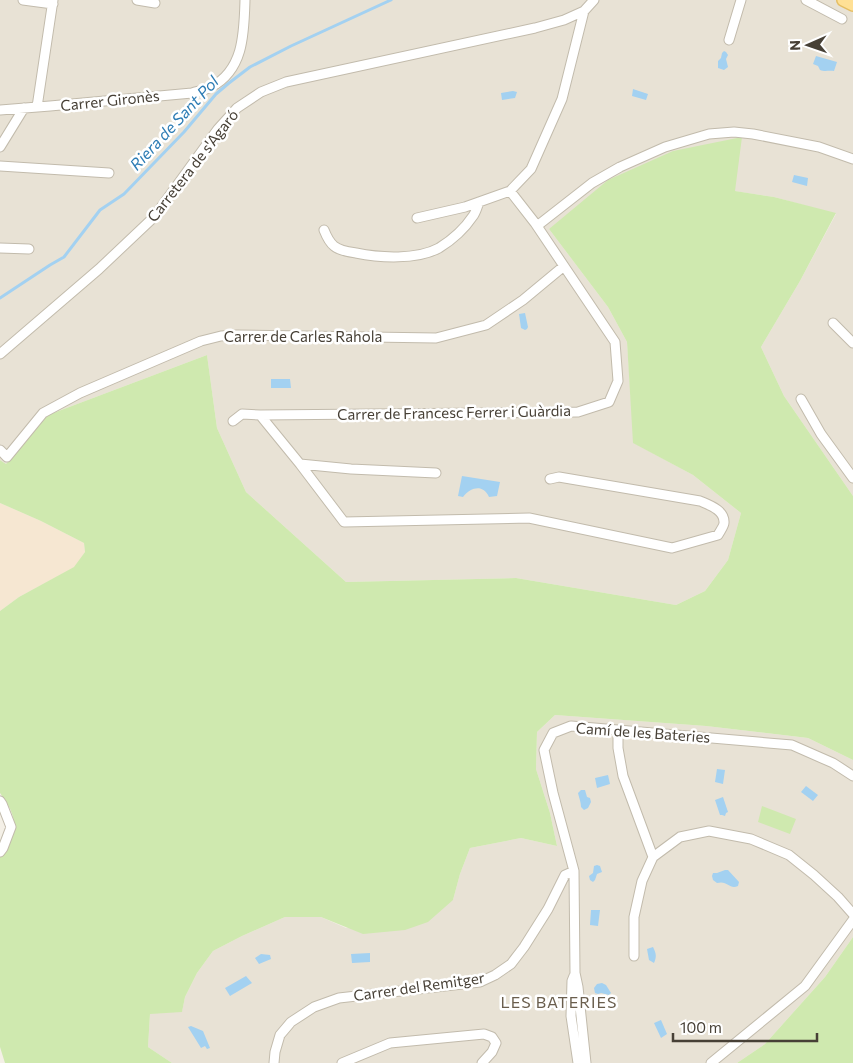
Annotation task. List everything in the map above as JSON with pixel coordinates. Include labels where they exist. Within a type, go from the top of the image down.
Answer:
[{"type":"main road","points":[[843,0],[853,5]]},
{"type":"street","points":[[23,0],[53,2],[37,107]]},
{"type":"street","points":[[137,0],[155,3]]},
{"type":"street","name":"Carrer Gironès","points":[[0,110],[192,93],[209,88],[224,79],[234,65],[241,47],[244,31],[245,0]]},
{"type":"street","name":"Carretera de s'Agaró","points":[[0,354],[99,269],[154,217],[218,129],[237,108],[261,92],[286,82],[564,20],[584,11],[594,0]]},
{"type":"street","points":[[729,40],[741,0]]},
{"type":"street","points":[[806,0],[842,19]]},
{"type":"street","points":[[417,218],[465,207],[510,191],[531,169],[562,99],[584,11]]},
{"type":"street","points":[[0,147],[24,108]]},
{"type":"street","points":[[537,226],[592,183],[620,167],[665,147],[708,134],[734,132],[753,134],[819,147],[853,159]]},
{"type":"street","points":[[0,166],[109,173]]},
{"type":"street","name":"Carrer de Francesc Ferrer i Guàrdia","points":[[233,421],[242,414],[578,412],[609,402],[618,381],[615,342],[537,226],[510,191]]},
{"type":"street","points":[[324,230],[334,246],[367,256],[382,257],[424,254],[448,242],[461,230],[474,215],[479,202]]},
{"type":"street","points":[[0,248],[28,249]]},
{"type":"street","name":"Carrer de Carles Rahola","points":[[0,450],[6,457],[43,412],[80,393],[201,341],[221,336],[237,335],[436,338],[486,325],[523,300],[564,266]]},
{"type":"street","points":[[833,323],[853,343]]},
{"type":"street","points":[[801,399],[822,434],[853,478]]},
{"type":"street","points":[[260,415],[344,522],[529,518],[672,548],[718,535],[724,524],[722,514],[714,507],[700,501],[559,477],[550,479]]},
{"type":"street","points":[[300,464],[351,469],[436,473]]},
{"type":"street","name":"Camí de les Bateries","points":[[586,1063],[575,973],[574,871],[544,750],[553,733],[571,726],[792,745],[833,762],[853,776]]},
{"type":"street","points":[[618,730],[618,748],[623,776],[653,857]]},
{"type":"street","points":[[0,802],[11,826],[0,852]]},
{"type":"street","points":[[634,956],[634,917],[642,881],[653,857],[680,837],[708,831],[751,839],[790,855],[838,897],[853,914]]},
{"type":"street","name":"Carrer del Remitger","points":[[274,1063],[280,1035],[291,1022],[314,1007],[339,998],[480,982],[496,975],[511,964],[524,947],[548,909],[565,875],[574,871]]},
{"type":"street","points":[[711,1063],[805,986],[853,920]]},
{"type":"street","name":"Camí de les Bateries","points":[[575,973],[572,981],[571,1016],[578,1063]]},
{"type":"street","points":[[342,1063],[390,1043],[484,1034],[492,1037],[496,1043],[492,1052],[482,1063]]},
{"type":"shaded area","points":[[0,0],[853,0],[853,496],[784,396],[761,347],[800,281],[836,214],[774,197],[734,191],[741,137],[549,229],[608,307],[627,342],[634,443],[693,475],[741,513],[728,560],[705,591],[676,605],[516,578],[346,582],[246,492],[217,428],[207,355],[48,415],[6,464],[0,460]]},
{"type":"shaded area","points":[[0,503],[84,543],[85,552],[75,567],[19,597],[0,611]]},
{"type":"shaded area","points":[[555,715],[706,726],[808,738],[853,760],[853,937],[825,977],[765,1044],[737,1063],[172,1063],[148,1047],[150,1013],[182,1011],[185,997],[197,973],[213,951],[242,936],[285,917],[321,917],[346,928],[453,900],[470,848],[521,838],[557,846],[550,813],[536,769],[537,732]]},
{"type":"green space","points":[[742,137],[735,191],[774,197],[836,213],[800,281],[761,347],[784,396],[853,496],[853,760],[808,738],[706,726],[555,715],[537,732],[536,769],[550,813],[557,846],[521,838],[470,848],[453,900],[428,922],[405,930],[363,934],[321,917],[285,917],[213,951],[197,973],[185,997],[182,1012],[150,1014],[148,1047],[172,1063],[5,1063],[0,1047],[0,857],[10,839],[14,824],[11,810],[0,793],[0,611],[19,597],[74,567],[85,552],[84,543],[0,503],[0,460],[6,464],[48,415],[207,355],[217,428],[246,492],[346,582],[516,578],[676,605],[705,591],[728,560],[741,513],[693,475],[633,443],[627,342],[608,307],[549,229],[608,180],[673,151]]},
{"type":"green space","points":[[762,806],[796,819],[790,834],[758,822]]},
{"type":"green space","points":[[853,937],[853,1063],[737,1063],[765,1044],[825,977]]},
{"type":"water","points":[[724,51],[728,55],[726,59],[728,67],[724,70],[718,68],[718,61]]},
{"type":"water","points":[[816,56],[837,62],[834,71],[820,70],[818,66],[813,64]]},
{"type":"water","points":[[633,89],[648,94],[646,100],[632,96]]},
{"type":"water","points":[[517,92],[515,98],[502,100],[501,93]]},
{"type":"water","points":[[794,175],[808,178],[807,186],[792,182]]},
{"type":"water","points":[[525,313],[528,327],[525,330],[521,328],[519,314]]},
{"type":"water","points":[[271,379],[290,379],[291,388],[271,388]]},
{"type":"water","points":[[462,476],[500,482],[497,496],[489,497],[484,490],[477,488],[463,497],[458,496]]},
{"type":"water","points":[[717,769],[725,770],[723,784],[715,782]]},
{"type":"water","points":[[608,775],[610,784],[597,788],[595,778]]},
{"type":"water","points":[[806,786],[818,795],[813,801],[801,792]]},
{"type":"water","points":[[581,790],[585,790],[591,802],[588,808],[584,810],[581,807],[578,793]]},
{"type":"water","points":[[723,797],[728,812],[725,816],[720,815],[715,800]]},
{"type":"water","points":[[594,866],[600,866],[602,872],[597,874],[593,882],[589,876],[593,873]]},
{"type":"water","points":[[728,870],[739,882],[738,886],[732,887],[713,880],[713,873]]},
{"type":"water","points":[[591,910],[600,910],[598,926],[590,925]]},
{"type":"water","points":[[653,947],[656,955],[654,963],[649,960],[647,949]]},
{"type":"water","points":[[370,953],[370,962],[352,963],[351,954]]},
{"type":"water","points":[[261,954],[270,955],[271,959],[259,964],[255,958]]},
{"type":"water","points":[[246,976],[252,983],[230,996],[225,988]]},
{"type":"water","points":[[602,983],[606,985],[611,993],[609,995],[595,993],[594,988],[597,984]]},
{"type":"water","points":[[661,1020],[667,1034],[661,1038],[654,1023]]},
{"type":"water","points":[[191,1026],[203,1031],[210,1048],[207,1049],[205,1046],[201,1048],[188,1027]]},
{"type":"waterway","name":"Riera de Sant Pol","points":[[0,298],[64,257],[100,210],[124,194],[184,132],[216,94],[229,83],[250,67],[391,0]]},
{"type":"district","name":"LES BATERIES","points":[[559,1002]]}]
